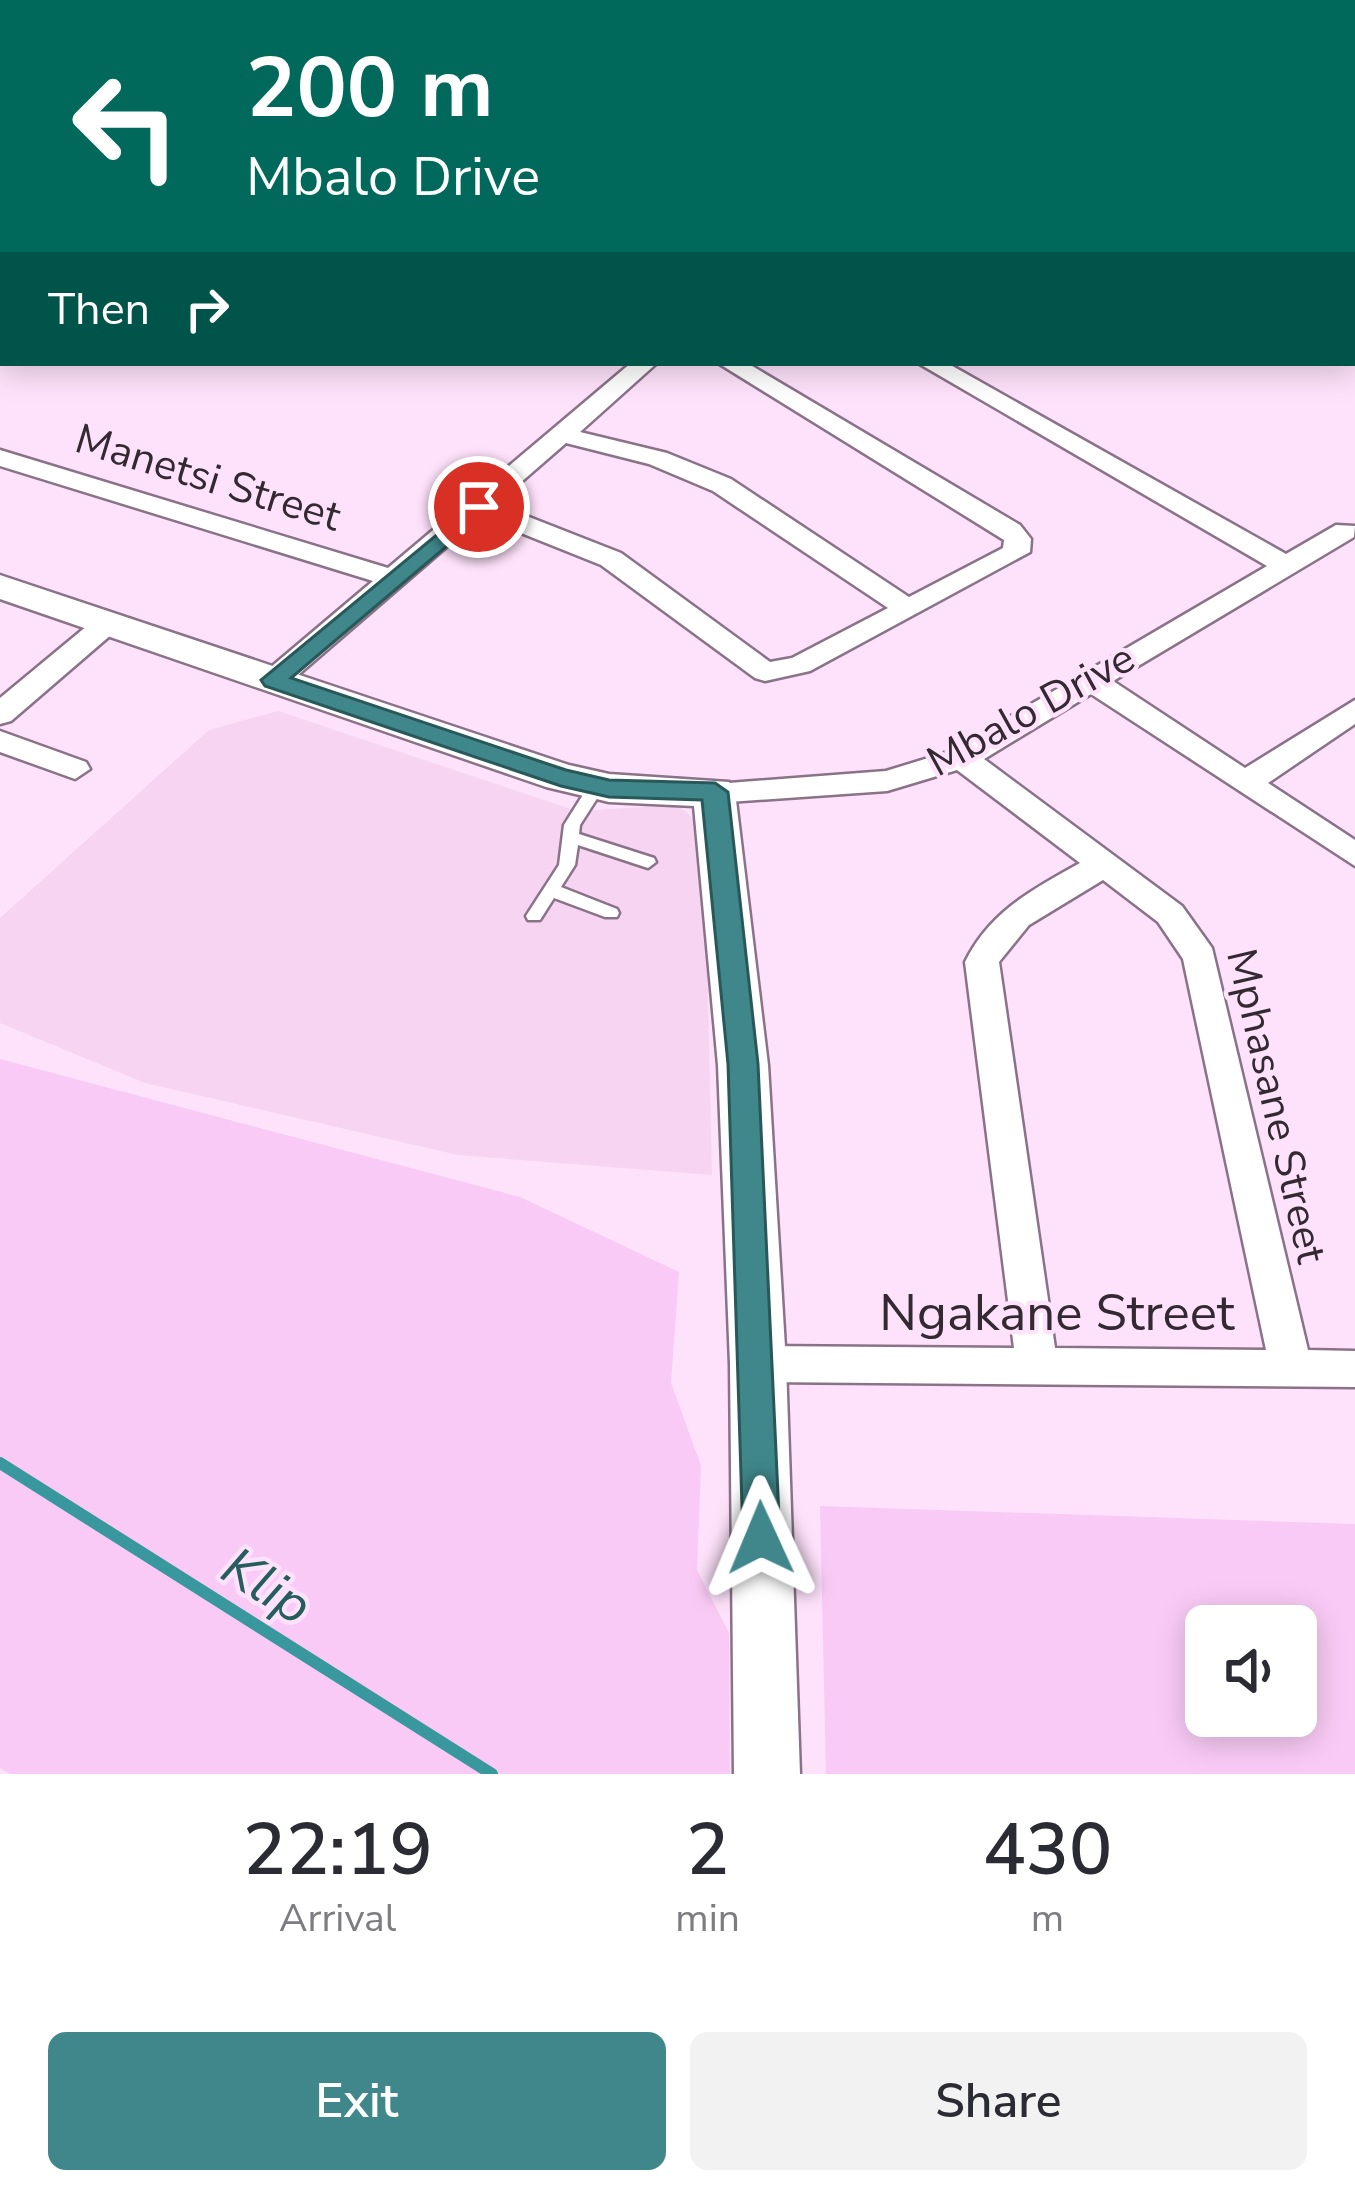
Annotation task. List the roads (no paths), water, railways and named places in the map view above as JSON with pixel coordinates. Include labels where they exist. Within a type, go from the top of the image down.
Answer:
[{"type":"street","points":[[274,680],[643,366]]},
{"type":"street","points":[[479,507],[600,553],[759,671],[784,671],[800,665],[1016,552],[1018,539],[1012,531],[735,366]]},
{"type":"street","points":[[935,366],[1285,565]]},
{"type":"street","points":[[563,435],[658,458],[722,485],[908,610]]},
{"type":"street","name":"Manetsi Street","points":[[0,458],[392,578]]},
{"type":"street","name":"Mbalo Drive","points":[[0,586],[561,778],[597,786],[715,792],[887,781],[962,758],[1345,531]]},
{"type":"street","points":[[0,714],[109,622]]},
{"type":"street","points":[[1090,680],[1355,855]]},
{"type":"street","points":[[1245,783],[1355,710]]},
{"type":"street","points":[[0,741],[76,769]]},
{"type":"street","name":"Mphasane Street","points":[[962,758],[1170,914],[1200,957],[1292,1368]]},
{"type":"street","points":[[715,792],[743,1064],[758,1364],[767,1774]]},
{"type":"street","points":[[1037,1368],[982,962],[989,942],[1002,927],[1105,864]]},
{"type":"street","name":"Ngakane Street","points":[[758,1364],[1355,1370]]},
{"type":"lane","points":[[534,916],[567,865],[570,837],[597,786]]},
{"type":"lane","points":[[570,837],[648,862]]},
{"type":"lane","points":[[551,890],[611,913]]},
{"type":"waterway","name":"Klip","points":[[0,1463],[492,1774]]}]
